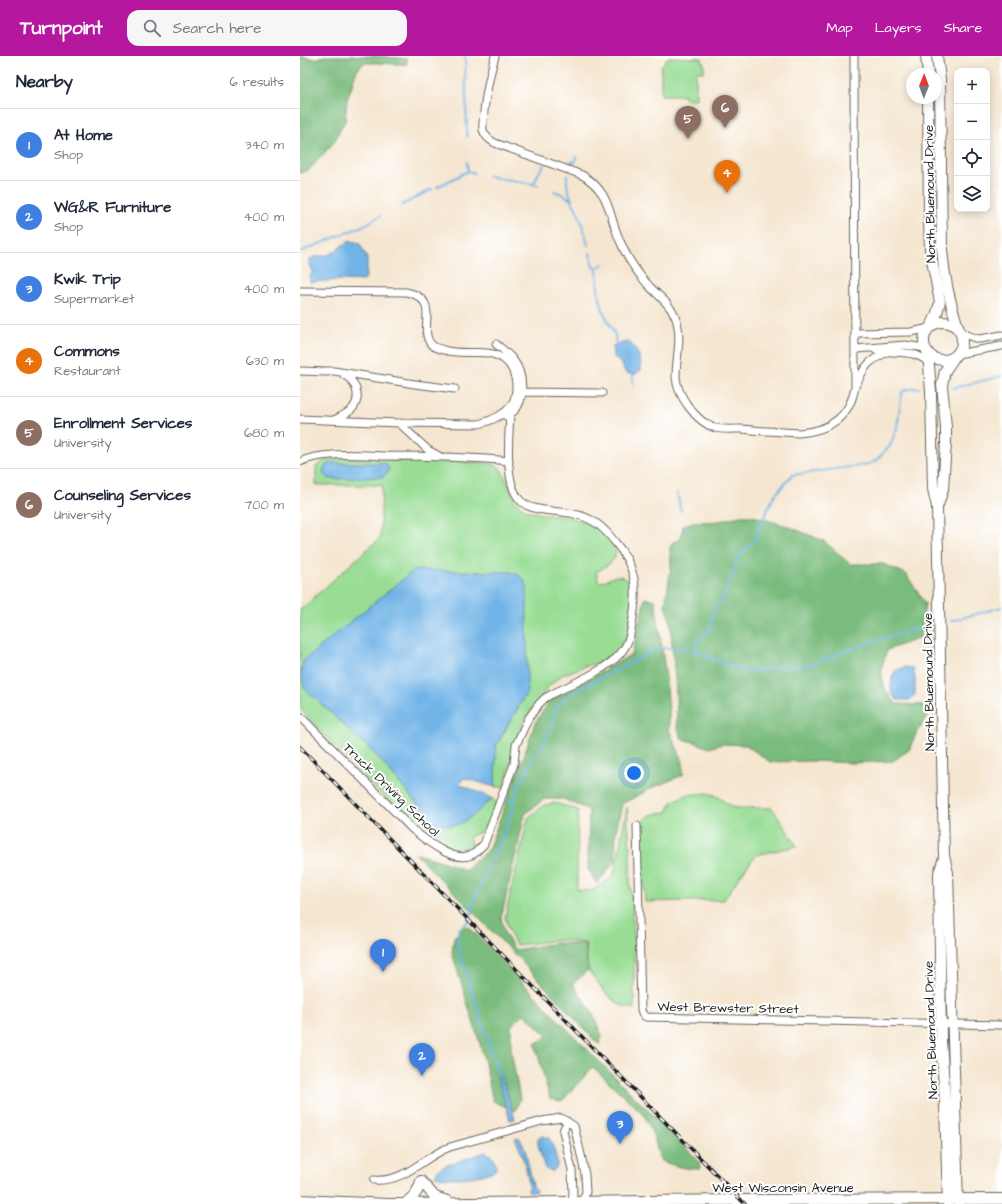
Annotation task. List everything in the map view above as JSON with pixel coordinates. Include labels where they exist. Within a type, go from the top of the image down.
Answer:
[{"type":"main road","points":[[926,56],[927,68]]},
{"type":"main road","name":"North Bluemound Drive","points":[[938,56],[940,79],[942,249],[944,269],[951,304],[960,331]]},
{"type":"main road","name":"North Bluemound Drive","points":[[928,104],[928,222],[930,250],[940,302],[938,313],[931,326]]},
{"type":"main road","points":[[939,322],[946,322],[953,325],[960,331],[962,344],[956,355],[948,359],[940,359],[933,357],[927,350],[925,338],[931,326],[939,322]]},
{"type":"main road","name":"North Bluemound Drive","points":[[927,350],[931,392],[933,489],[937,507],[944,856],[948,873],[953,1024],[953,1201]]},
{"type":"main road","name":"North Bluemound Drive","points":[[937,507],[943,489],[946,443],[942,385],[945,371],[956,355]]},
{"type":"main road","name":"North Bluemound Drive","points":[[944,856],[939,873],[941,1024],[953,1201]]},
{"type":"main road","points":[[421,1181],[435,1197],[461,1203]]},
{"type":"main road","points":[[404,1204],[415,1195],[420,1187],[421,1181]]},
{"type":"main road","name":"West Wisconsin Avenue","points":[[300,1200],[404,1204],[953,1201],[1002,1199]]},
{"type":"street","points":[[495,56],[486,101],[483,127],[485,134],[488,139],[495,143],[582,175],[591,180],[598,187],[607,202],[616,232],[628,258],[641,276],[670,307],[676,317],[679,332],[677,381],[691,410],[700,419],[716,428],[813,432],[824,428],[840,418],[850,403],[855,387],[866,366],[874,358],[887,352]]},
{"type":"street","points":[[854,56],[855,387]]},
{"type":"street","points":[[300,291],[412,293],[421,299],[427,311],[426,335],[428,341],[434,346],[449,352],[489,353],[504,359],[510,365],[515,375],[516,395],[507,410],[487,422],[479,424],[399,423],[300,419]]},
{"type":"street","points":[[856,334],[907,333],[931,326]]},
{"type":"street","points":[[960,331],[980,339],[1002,335]]},
{"type":"street","points":[[490,424],[515,411],[520,402],[522,392],[522,382],[519,371],[506,352],[496,344]]},
{"type":"street","points":[[874,349],[882,346],[905,345],[927,350]]},
{"type":"street","points":[[956,355],[1002,346]]},
{"type":"street","points":[[856,350],[874,349],[887,352],[911,353],[923,358],[929,363]]},
{"type":"street","points":[[300,371],[334,371],[455,389]]},
{"type":"street","points":[[325,371],[345,375],[351,378],[356,390],[357,396],[354,408],[334,420]]},
{"type":"street","points":[[522,392],[602,393]]},
{"type":"street","name":"Truck Driving School","points":[[300,716],[413,830],[433,846],[452,854],[465,856],[470,855],[476,852],[484,844],[514,764],[516,745],[528,720],[539,704],[545,698],[606,666],[626,647],[631,634],[635,601],[634,583],[630,563],[608,532],[599,525],[583,516],[541,509],[529,506],[520,501],[513,490],[509,472],[510,414]]},
{"type":"street","points":[[399,423],[428,450],[439,456]]},
{"type":"street","points":[[300,462],[312,458],[343,455],[439,456],[509,461]]},
{"type":"street","name":"West Brewster Street","points":[[637,826],[641,1003],[643,1015],[646,1017],[1002,1025]]},
{"type":"street","points":[[374,1180],[381,1181],[394,1178],[414,1169],[440,1151],[464,1142],[556,1118],[562,1118],[574,1126],[582,1159],[586,1192],[582,1203]]},
{"type":"street","points":[[567,1121],[563,1131],[572,1170],[573,1194],[571,1203]]},
{"type":"street","points":[[414,1169],[421,1181]]},
{"type":"green space","points":[[300,56],[315,59],[324,56],[378,56],[407,59],[407,64],[364,63],[357,70],[347,100],[345,121],[334,142],[309,170],[300,173]]},
{"type":"green space","points":[[668,57],[702,58],[702,63],[704,63],[704,72],[696,72],[696,99],[685,99],[684,95],[661,95],[661,66]]},
{"type":"green space","points":[[340,458],[477,462],[496,466],[501,469],[515,500],[526,510],[535,513],[577,519],[592,525],[612,543],[615,548],[615,557],[609,564],[596,572],[599,583],[616,576],[624,577],[632,585],[633,596],[629,629],[625,641],[615,655],[606,661],[585,666],[562,675],[548,687],[523,722],[504,787],[495,787],[496,746],[527,692],[379,758],[430,820],[488,803],[492,798],[497,804],[488,829],[469,837],[472,846],[452,849],[440,845],[424,835],[403,817],[300,709],[300,610],[380,538],[382,485],[316,485],[316,467],[325,460]]},
{"type":"green space","points":[[740,516],[753,516],[787,526],[824,541],[850,564],[883,564],[906,574],[925,604],[920,638],[887,650],[881,669],[885,690],[896,704],[922,705],[928,716],[917,732],[909,750],[893,761],[853,763],[815,761],[770,762],[746,745],[722,744],[709,748],[682,739],[677,727],[676,691],[670,620],[665,605],[671,568],[670,548],[673,542],[681,539],[683,525],[696,522],[719,521]]},
{"type":"green space","points":[[645,598],[655,600],[666,677],[669,730],[683,762],[683,775],[652,788],[622,804],[616,831],[615,861],[597,884],[588,869],[589,810],[563,799],[544,799],[525,814],[501,918],[505,934],[515,950],[558,943],[585,944],[588,970],[573,984],[593,1014],[602,1036],[599,1045],[522,962],[416,854],[439,860],[465,870],[488,850],[535,723],[549,702],[632,654]]},
{"type":"green space","points":[[707,793],[715,795],[734,808],[772,808],[797,846],[756,855],[724,900],[645,902],[641,846],[642,826],[644,820],[652,815],[667,812],[672,802],[685,795]]},
{"type":"green space","points":[[555,803],[578,810],[577,890],[591,891],[613,877],[627,807],[634,939],[634,1009],[620,1005],[608,996],[588,970],[586,943],[562,940],[516,945],[510,933],[505,917],[528,818],[544,805]]},
{"type":"green space","points":[[464,927],[469,927],[568,1030],[699,1161],[700,1169],[679,1167],[660,1160],[654,1137],[644,1115],[593,1067],[562,1101],[550,1099],[535,1044],[547,1036],[524,1014],[511,1026],[511,1051],[520,1099],[515,1111],[493,1101],[483,1054],[452,953],[454,937]]},
{"type":"water","points":[[352,241],[359,243],[366,255],[367,268],[364,281],[344,280],[310,282],[309,278],[312,270],[309,260],[311,258],[331,254]]},
{"type":"water","points":[[629,341],[640,357],[641,370],[634,375],[626,373],[620,363],[613,356],[613,346]]},
{"type":"water","points":[[332,463],[384,463],[389,469],[383,477],[335,479],[328,478],[323,473],[325,467]]},
{"type":"water","points":[[414,570],[510,572],[522,577],[527,588],[527,692],[496,746],[495,787],[464,778],[459,784],[492,798],[470,818],[454,825],[443,825],[430,820],[379,758],[304,688],[301,672],[304,660]]},
{"type":"water","points":[[905,667],[913,668],[915,677],[915,695],[910,700],[897,700],[892,694],[892,677],[895,671]]},
{"type":"water","points":[[498,1074],[502,1077],[515,1119],[510,1120]]},
{"type":"water","points":[[542,1136],[549,1138],[555,1152],[557,1167],[552,1171],[545,1169],[538,1145],[538,1139]]},
{"type":"water","points":[[519,1137],[525,1149],[533,1186],[536,1190],[535,1192],[528,1191],[529,1186],[527,1172],[523,1157],[515,1138]]},
{"type":"water","points":[[486,1152],[493,1158],[496,1164],[495,1170],[490,1173],[466,1178],[435,1176],[438,1170],[447,1165]]},
{"type":"waterway","points":[[465,56],[467,137]]},
{"type":"waterway","points":[[569,163],[576,161],[576,157]]},
{"type":"waterway","points":[[467,162],[468,171],[474,173]]},
{"type":"waterway","points":[[534,184],[544,165]]},
{"type":"waterway","points":[[437,187],[468,171]]},
{"type":"waterway","points":[[567,175],[567,186],[572,201]]},
{"type":"waterway","points":[[488,176],[538,185]]},
{"type":"waterway","points":[[402,205],[432,189]]},
{"type":"waterway","points":[[554,191],[568,197],[574,204],[588,245]]},
{"type":"waterway","points":[[300,252],[365,225],[380,216]]},
{"type":"waterway","points":[[590,253],[593,267],[597,269],[598,290],[603,311],[615,335],[616,345]]},
{"type":"waterway","points":[[597,268],[603,264]]},
{"type":"waterway","points":[[633,375],[634,386]]},
{"type":"waterway","points":[[953,388],[1002,376]]},
{"type":"waterway","points":[[694,651],[696,643],[709,630],[714,610],[724,597],[738,557],[753,542],[774,496],[792,475],[865,465],[876,461],[890,446],[897,428],[902,392],[908,389],[919,388]]},
{"type":"waterway","points":[[677,493],[681,511]]},
{"type":"waterway","points":[[685,524],[689,528]]},
{"type":"waterway","points":[[951,621],[1002,607]]},
{"type":"waterway","points":[[499,1075],[457,944],[459,929],[471,919],[472,904],[509,822],[518,786],[550,731],[557,706],[577,691],[654,650],[663,648],[694,651],[745,671],[808,665],[856,647],[923,627]]},
{"type":"waterway","points":[[507,799],[514,802]]},
{"type":"railway","points":[[300,747],[745,1204]]},
{"type":"place","name":"Counseling Services","points":[[725,128]]},
{"type":"place","name":"Enrollment Services","points":[[688,139]]},
{"type":"place","name":"Commons","points":[[727,193]]},
{"type":"place","name":"At Home","points":[[383,972]]},
{"type":"place","name":"WG&R Furniture","points":[[422,1076]]},
{"type":"place","name":"Kwik Trip","points":[[620,1144]]}]
